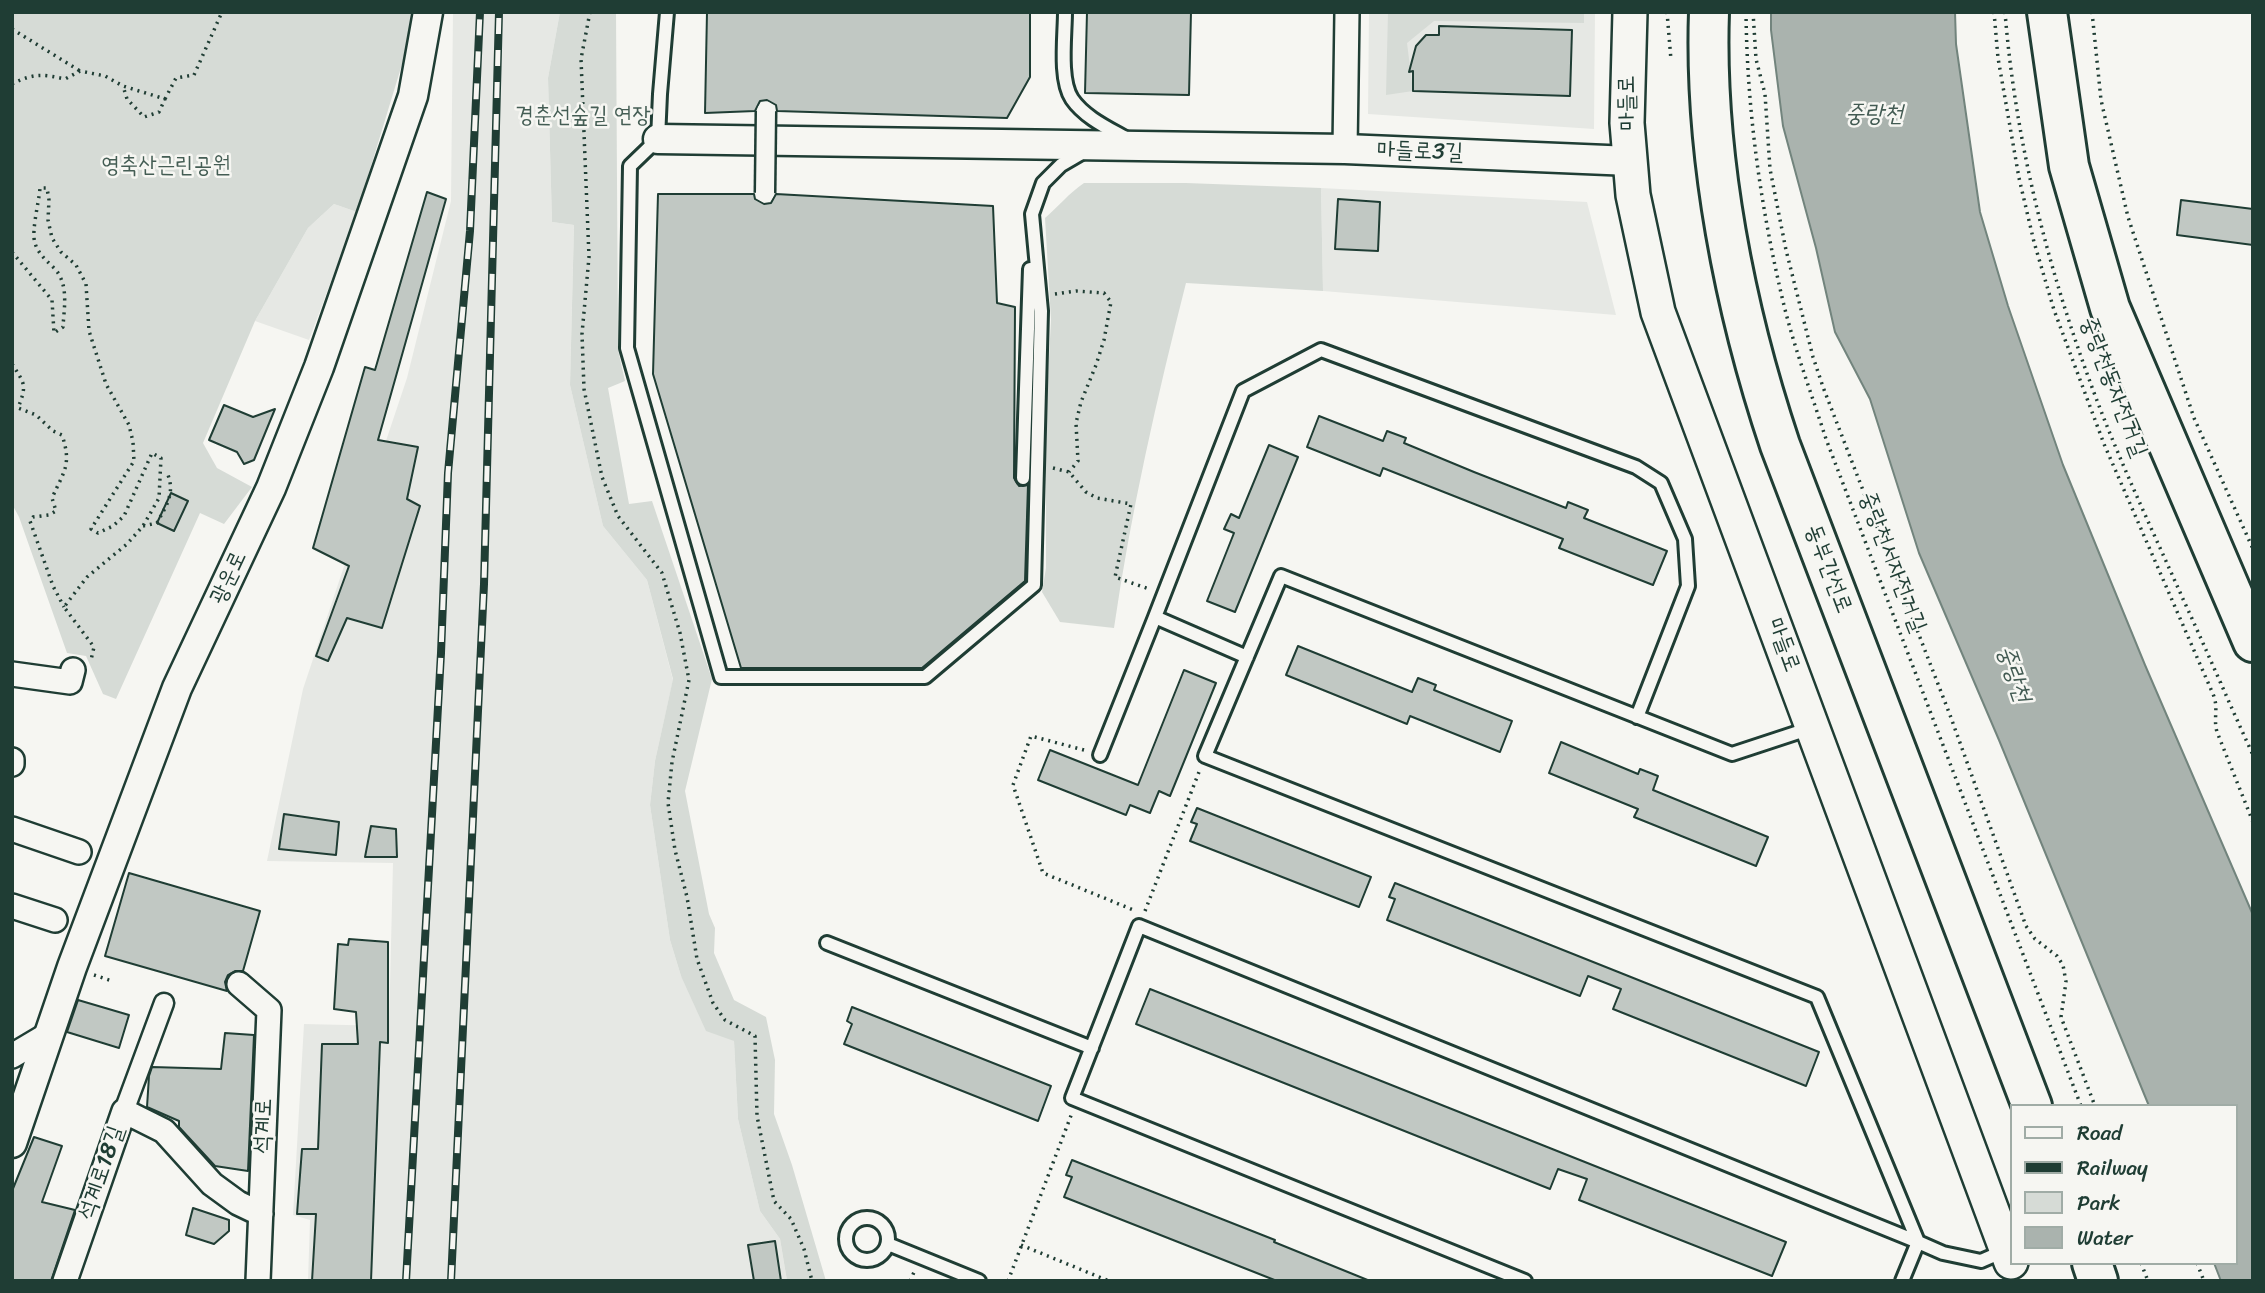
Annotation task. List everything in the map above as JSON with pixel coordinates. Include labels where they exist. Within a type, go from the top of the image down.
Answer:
[{"type":"highway","name":"동부간선로","points":[[1709,12],[1710,88],[1716,160],[1741,304],[1765,400],[2031,1104]]},
{"type":"highway","points":[[2047,12],[2069,166],[2110,308],[2253,642]]},
{"type":"main road","name":"마들로","points":[[1630,12],[1627,123],[1633,195],[1658,312],[2010,1259]]},
{"type":"street","name":"광운로","points":[[13,1140],[101,887],[177,688],[271,488],[319,367],[413,96],[428,12]]},
{"type":"street","name":"마들로3길","points":[[1347,12],[1345,149],[1631,161]]},
{"type":"street","points":[[765,193],[766,111]]},
{"type":"street","points":[[659,139],[1345,149]]},
{"type":"street","points":[[12,674],[71,676]]},
{"type":"street","points":[[12,829],[79,852]]},
{"type":"street","points":[[12,906],[55,920]]},
{"type":"street","name":"석계로","points":[[239,984],[273,1005],[258,1281]]},
{"type":"street","points":[[124,1111],[164,1003]]},
{"type":"street","points":[[12,1056],[49,1034]]},
{"type":"street","name":"석계로18길","points":[[65,1281],[124,1111],[164,1131],[212,1184],[238,1203],[261,1214]]},
{"type":"lane","points":[[667,12],[659,139],[630,166],[627,348],[721,677],[925,677],[1034,585],[1041,310],[1032,214]]},
{"type":"lane","points":[[1065,12],[1064,74],[1071,98],[1098,123],[1139,145]]},
{"type":"lane","points":[[1023,478],[1032,214],[1043,183],[1061,165],[1096,144]]},
{"type":"lane","points":[[1100,755],[1243,391],[1321,350],[1636,467],[1661,483],[1685,539],[1688,586],[1637,717]]},
{"type":"lane","points":[[1814,728],[1732,754],[1281,576],[1205,756],[1817,997],[1918,1242],[1902,1281]]},
{"type":"lane","points":[[1155,617],[1247,657]]},
{"type":"lane","points":[[1525,1281],[1072,1098],[1139,926],[1942,1253],[1981,1261],[2010,1259]]},
{"type":"lane","points":[[827,943],[1092,1048]]},
{"type":"lane","points":[[888,1244],[979,1281]]},
{"type":"path","points":[[123,86],[127,99],[144,117],[159,112],[176,78],[194,75],[222,12]]},
{"type":"path","points":[[590,12],[581,59],[589,257],[582,334],[584,389],[602,477],[618,516],[662,573],[680,633],[689,680],[672,762],[668,803],[697,959],[713,1003],[725,1020],[755,1036],[757,1116],[774,1201],[791,1219],[804,1249],[812,1281]]},
{"type":"path","points":[[1667,12],[1671,60]]},
{"type":"path","name":"중랑천서자전거길","points":[[1746,12],[1755,162],[1777,275],[1795,345],[1826,439],[2080,1104]]},
{"type":"path","points":[[1754,12],[1756,54],[1765,94],[1770,169],[1786,250],[1819,377],[1950,715],[2026,926],[2035,939],[2057,956],[2063,965],[2066,982],[2060,1017],[2094,1104]]},
{"type":"path","points":[[1994,12],[1998,58],[2019,178],[2054,310],[2104,444],[2217,704],[2214,719],[2217,732],[2253,822]]},
{"type":"path","name":"중랑천동자전거길","points":[[2005,12],[2008,51],[2030,184],[2061,298],[2116,446],[2253,755]]},
{"type":"path","points":[[2092,12],[2101,100],[2127,217],[2194,418],[2253,549]]},
{"type":"path","points":[[12,29],[80,71],[105,76],[123,86],[166,99]]},
{"type":"path","points":[[12,83],[29,75],[65,79],[80,71]]},
{"type":"path","points":[[12,252],[52,300],[54,333],[63,327],[65,296],[62,281],[57,271],[42,257],[34,241],[40,188],[47,188],[48,220],[52,238],[61,252],[76,265],[86,284],[89,331],[106,384],[129,425],[133,442],[134,461],[91,528],[98,534],[124,516],[152,453],[161,458],[159,498],[143,526],[127,544],[87,577],[64,607]]},
{"type":"path","points":[[1055,294],[1076,291],[1104,293],[1111,302],[1097,365],[1081,402],[1076,423],[1078,461],[1069,472]]},
{"type":"path","points":[[12,306],[12,316]]},
{"type":"path","points":[[12,363],[24,383],[25,390],[18,408],[36,415],[53,432],[62,435],[68,453],[67,463],[52,498],[56,511],[49,515],[33,517],[30,521],[53,586],[64,607],[94,647],[88,678],[71,676]]},
{"type":"path","points":[[1053,468],[1069,472],[1086,492],[1097,498],[1131,504],[1115,577],[1163,596]]},
{"type":"path","points":[[143,526],[157,523],[171,493],[172,486],[168,475]]},
{"type":"path","points":[[1100,755],[1031,736],[1013,785],[1043,873],[1144,914],[1205,756]]},
{"type":"path","points":[[1008,1281],[1077,1100]]},
{"type":"path","points":[[1021,1245],[1109,1281]]},
{"type":"shaded area","points":[[453,12],[560,12],[548,78],[552,222],[574,225],[570,385],[603,526],[647,580],[673,680],[655,761],[650,805],[670,940],[681,976],[734,1041],[738,1119],[760,1211],[780,1239],[787,1281],[308,1281],[310,1220],[293,1215],[304,1024],[389,1026],[393,863],[267,861],[303,689],[407,378],[451,201]]},
{"type":"shaded area","points":[[1369,12],[1595,12],[1594,129],[1368,114]]},
{"type":"shaded area","points":[[1321,188],[1587,202],[1616,315],[1323,291]]},
{"type":"shaded area","points":[[334,204],[357,212],[309,340],[255,321],[308,228]]},
{"type":"green space","name":"영축산근린공원","points":[[12,12],[412,12],[403,61],[357,212],[334,204],[308,228],[255,321],[203,443],[217,468],[252,487],[224,524],[200,513],[116,699],[103,694],[86,656],[67,653],[12,504]]},
{"type":"green space","name":"경춘선숲길 연장","points":[[560,12],[616,12],[618,350],[625,381],[608,388],[629,504],[652,501],[712,679],[685,791],[709,914],[715,928],[714,953],[734,1000],[766,1017],[775,1060],[774,1114],[826,1281],[787,1281],[780,1239],[760,1211],[738,1119],[734,1041],[706,1031],[681,976],[670,940],[650,805],[655,761],[673,679],[647,580],[603,526],[570,385],[574,225],[552,222],[548,78]]},
{"type":"green space","points":[[1388,12],[1584,12],[1584,23],[1434,21],[1407,43],[1413,91],[1386,95]]},
{"type":"green space","points":[[1084,183],[1186,183],[1321,188],[1323,291],[1186,283],[1146,454],[1114,628],[1060,622],[1042,592],[1046,568],[1046,415],[1051,320],[1045,218]]},
{"type":"water","name":"중랑천","points":[[1771,12],[1955,12],[1956,44],[1980,212],[2008,306],[2063,465],[2145,665],[2253,915],[2253,1281],[2221,1281],[2215,1265],[2237,1265],[2237,1104],[2148,1104],[1919,553],[1870,399],[1835,332],[1816,248],[1783,126]]},
{"type":"building","points":[[707,12],[1030,12],[1030,77],[1007,118],[777,111],[776,105],[767,100],[760,101],[755,111],[705,113]]},
{"type":"building","points":[[1087,12],[1191,12],[1189,95],[1085,93]]},
{"type":"building","points":[[1439,26],[1572,30],[1570,96],[1413,91],[1413,71],[1409,72],[1416,46],[1426,35],[1439,35]]},
{"type":"building","points":[[427,192],[446,199],[378,440],[418,447],[407,499],[420,506],[382,628],[347,618],[328,661],[316,656],[349,566],[313,548],[365,367],[375,370]]},
{"type":"building","points":[[658,194],[754,194],[755,199],[764,204],[771,203],[776,194],[993,206],[997,303],[1015,307],[1014,478],[1019,486],[1028,485],[1025,581],[922,668],[741,668],[653,374]]},
{"type":"building","points":[[1338,199],[1380,202],[1378,251],[1335,249]]},
{"type":"building","points":[[2181,200],[2253,209],[2253,245],[2177,235]]},
{"type":"building","points":[[224,405],[253,417],[275,409],[254,460],[244,464],[237,452],[209,440]]},
{"type":"building","points":[[1319,416],[1383,441],[1387,431],[1406,438],[1404,443],[1474,472],[1566,508],[1568,502],[1588,510],[1584,518],[1667,551],[1653,585],[1559,548],[1563,539],[1383,468],[1380,476],[1307,447]]},
{"type":"building","points":[[1269,445],[1298,457],[1235,612],[1207,601],[1234,533],[1224,529],[1231,514],[1239,518]]},
{"type":"building","points":[[171,493],[188,501],[174,531],[157,523]]},
{"type":"building","points":[[1298,646],[1412,692],[1418,678],[1436,685],[1434,690],[1512,721],[1500,752],[1410,716],[1407,724],[1286,675]]},
{"type":"building","points":[[1184,670],[1216,683],[1170,796],[1159,791],[1150,813],[1130,805],[1126,815],[1038,780],[1050,750],[1138,785]]},
{"type":"building","points":[[1561,742],[1638,774],[1640,769],[1658,776],[1653,790],[1768,837],[1756,866],[1634,817],[1638,809],[1549,773]]},
{"type":"building","points":[[1197,808],[1371,877],[1359,907],[1190,841],[1197,824],[1191,822]]},
{"type":"building","points":[[284,814],[339,822],[336,855],[279,849]]},
{"type":"building","points":[[371,826],[396,829],[397,857],[365,857]]},
{"type":"building","points":[[129,873],[260,911],[243,971],[228,975],[225,982],[227,991],[105,956]]},
{"type":"building","points":[[1395,883],[1819,1052],[1806,1086],[1613,1009],[1621,989],[1588,976],[1580,996],[1387,920],[1395,899],[1389,897]]},
{"type":"building","points":[[349,939],[388,942],[388,1043],[380,1042],[371,1281],[312,1281],[316,1214],[297,1214],[302,1149],[318,1149],[322,1044],[358,1044],[356,1012],[334,1009],[338,944],[348,945]]},
{"type":"building","points":[[1150,989],[1786,1242],[1772,1276],[1579,1200],[1587,1179],[1558,1169],[1550,1189],[1136,1024]]},
{"type":"building","points":[[78,1000],[129,1015],[119,1048],[67,1032]]},
{"type":"building","points":[[852,1007],[1051,1086],[1038,1121],[844,1044],[852,1024],[847,1021]]},
{"type":"building","points":[[225,1033],[254,1035],[248,1171],[215,1166],[179,1127],[179,1121],[147,1107],[152,1067],[221,1069]]},
{"type":"building","points":[[34,1137],[62,1146],[42,1202],[75,1210],[51,1281],[12,1281],[12,1191]]},
{"type":"building","points":[[1072,1160],[1275,1240],[1274,1242],[1370,1281],[1277,1281],[1064,1197],[1072,1177],[1066,1175]]},
{"type":"building","points":[[193,1208],[229,1220],[229,1231],[214,1244],[186,1235]]},
{"type":"building","points":[[775,1241],[781,1281],[754,1281],[748,1245]]},
{"type":"railway","points":[[406,1281],[441,653],[448,473],[470,231],[480,12]]},
{"type":"railway","points":[[451,1281],[484,584],[499,12]]}]
